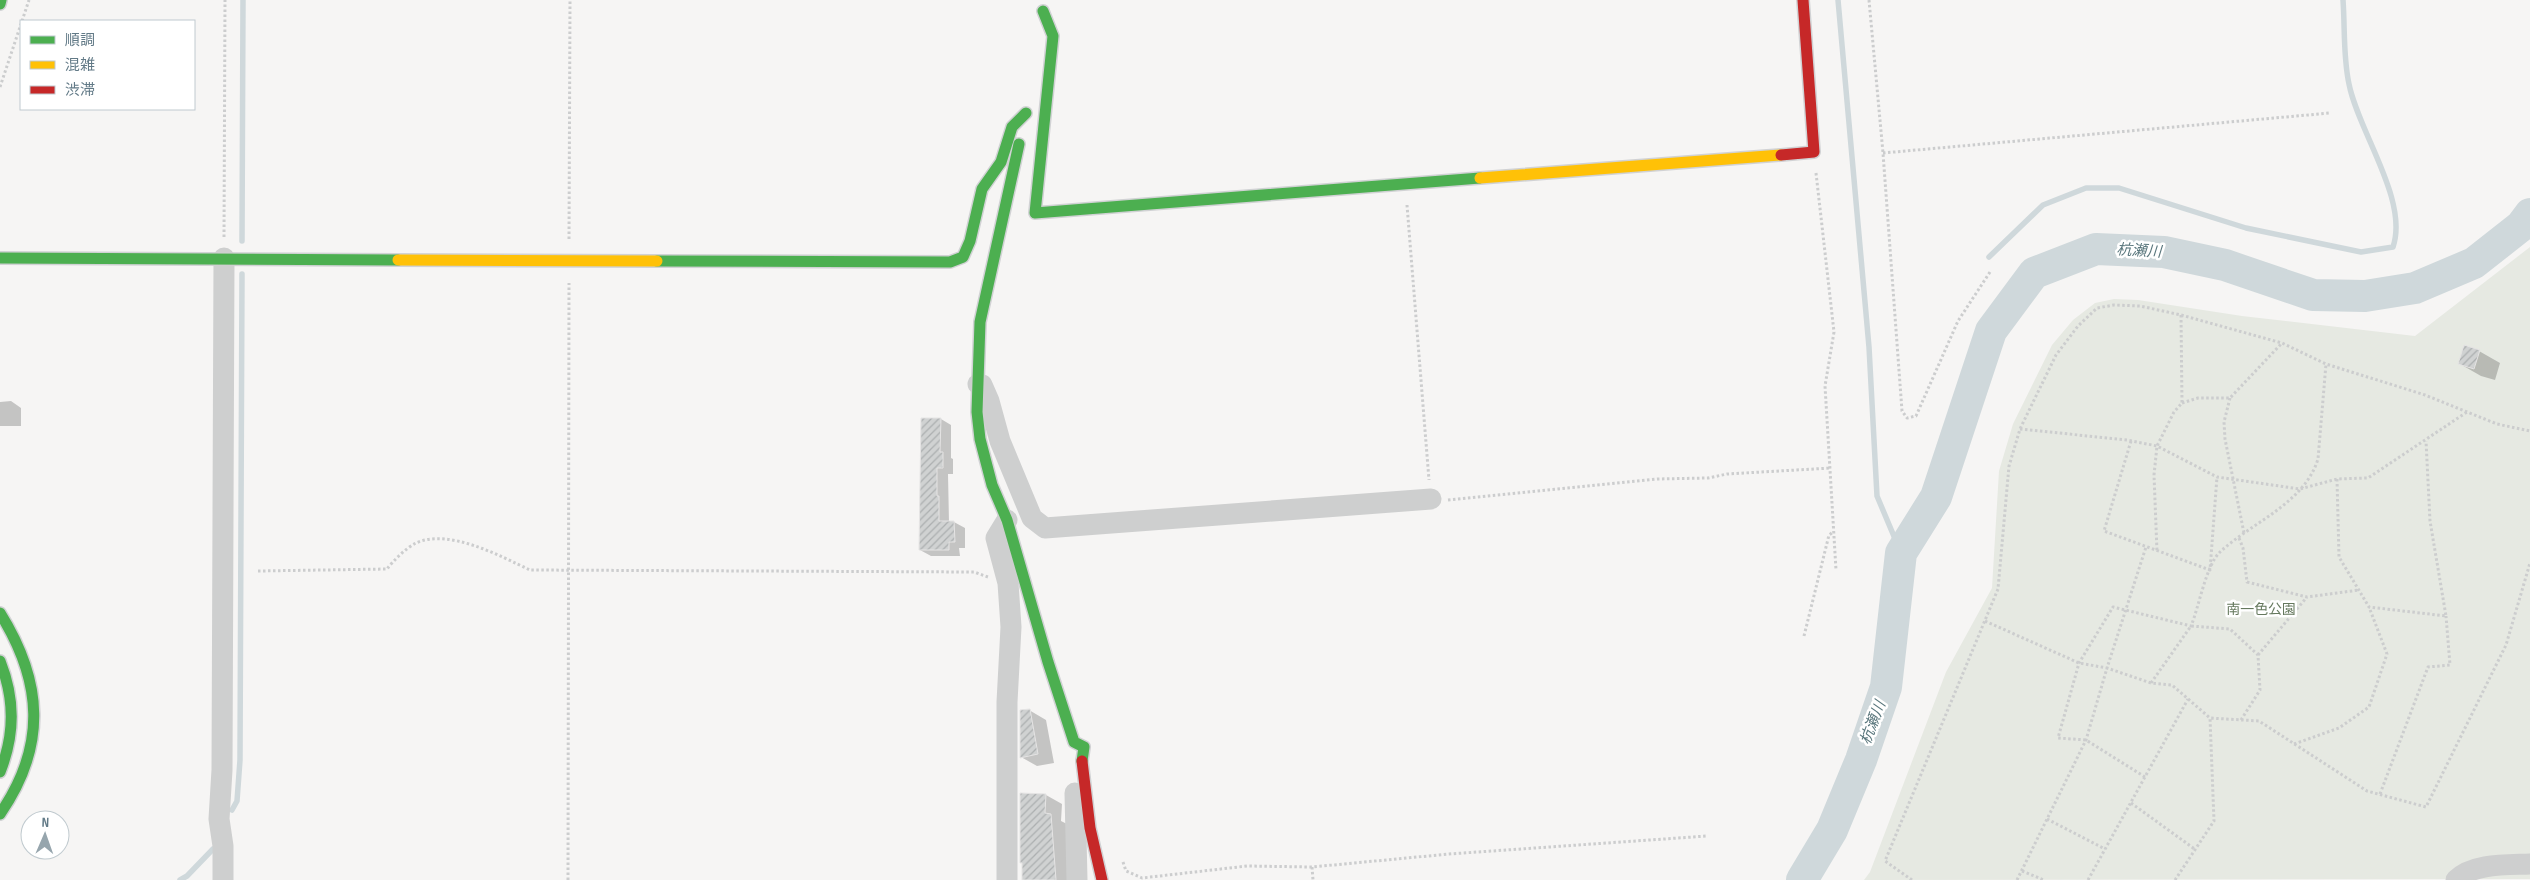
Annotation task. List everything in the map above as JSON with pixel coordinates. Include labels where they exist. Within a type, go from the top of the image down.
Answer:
[{"type":"main road","points":[[0,4],[1,0]]},
{"type":"main road","points":[[1044,5],[1053,36],[1035,213],[1814,152],[1803,0]]},
{"type":"main road","points":[[1040,29],[1044,5]]},
{"type":"main road","points":[[0,258],[950,262],[963,257],[970,241],[982,189],[1001,162],[1012,127],[1026,108],[980,322],[978,383],[980,439],[992,485],[1007,520],[1048,662],[1074,742],[1084,747],[1081,757],[1090,828],[1102,880]]},
{"type":"main road","points":[[0,613],[17,642],[28,669],[34,700],[34,728],[31,754],[20,782],[0,814]]},
{"type":"main road","points":[[0,661],[11,691],[13,717],[11,739],[0,772]]},
{"type":"street","points":[[223,880],[219,801],[222,770],[224,258]]},
{"type":"street","points":[[978,383],[982,385],[989,401],[1000,441],[1032,518],[1045,528],[1431,499]]},
{"type":"street","points":[[1007,520],[996,538],[1008,583],[1011,627],[1007,702],[1007,880]]},
{"type":"street","points":[[1074,742],[1077,880]]},
{"type":"street","points":[[2456,880],[2462,874],[2492,866],[2530,864]]},
{"type":"path","points":[[23,20],[29,0]]},
{"type":"path","points":[[224,258],[225,0]]},
{"type":"path","points":[[568,880],[570,0]]},
{"type":"path","points":[[1869,0],[1883,153],[1902,411],[1908,418],[1916,416],[1958,320],[1990,272]]},
{"type":"path","points":[[0,87],[20,29]]},
{"type":"path","points":[[1883,153],[2330,113]]},
{"type":"path","points":[[1814,152],[1834,332],[1825,386],[1836,570]]},
{"type":"path","points":[[1406,185],[1431,499],[1446,500],[1657,479],[1708,478],[1726,474],[1831,468]]},
{"type":"path","points":[[1912,880],[1884,860],[1998,589],[2009,466],[2020,429],[2056,355],[2078,326],[2097,308],[2114,305],[2140,306],[2181,315],[2282,343],[2326,364],[2426,395],[2497,424],[2530,431]]},
{"type":"path","points":[[2181,315],[2182,403]]},
{"type":"path","points":[[2244,533],[2231,478],[2224,422],[2230,398],[2282,343]]},
{"type":"path","points":[[2152,683],[2191,626],[2210,570],[2219,553],[2244,533],[2262,522],[2300,489],[2314,472],[2318,459],[2326,364]]},
{"type":"path","points":[[2157,552],[2154,475],[2157,446],[2174,412],[2182,403],[2198,398],[2230,398]]},
{"type":"path","points":[[2020,429],[2131,441],[2157,446],[2217,477],[2300,489],[2337,479],[2368,478],[2467,412]]},
{"type":"path","points":[[2131,441],[2104,531],[2210,570]]},
{"type":"path","points":[[2380,794],[2428,667],[2450,665],[2446,616],[2430,521],[2426,441]]},
{"type":"path","points":[[2210,570],[2217,477]]},
{"type":"path","points":[[2294,744],[2339,728],[2369,707],[2387,654],[2369,607],[2339,558],[2337,479]]},
{"type":"path","points":[[1804,636],[1829,535],[1834,531]]},
{"type":"path","points":[[2238,538],[2243,548],[2247,582],[2307,597],[2359,590]]},
{"type":"path","points":[[258,571],[387,569],[415,543],[435,539],[474,545],[530,570],[974,572],[989,577],[992,586]]},
{"type":"path","points":[[2017,880],[2086,740],[2146,547]]},
{"type":"path","points":[[1985,621],[2079,663],[2107,668],[2152,683],[2172,685],[2210,718],[2259,721],[2367,791],[2426,807],[2506,645],[2530,563]]},
{"type":"path","points":[[2241,720],[2260,690],[2258,655],[2307,597]]},
{"type":"path","points":[[2145,777],[2086,740],[2058,738],[2079,663],[2113,607],[2191,626],[2230,629],[2258,655]]},
{"type":"path","points":[[2369,607],[2446,616]]},
{"type":"path","points":[[2088,880],[2188,699]]},
{"type":"path","points":[[2175,880],[2214,821],[2210,718]]},
{"type":"path","points":[[2131,803],[2196,850]]},
{"type":"path","points":[[2047,819],[2105,849]]},
{"type":"path","points":[[1120,853],[1126,871],[1142,878],[1247,866],[1312,867],[1449,854],[1707,836]]},
{"type":"path","points":[[1312,867],[1313,880]]},
{"type":"path","points":[[2022,871],[2044,880]]},
{"type":"green space","name":"南一色公園","points":[[2530,247],[2530,879],[1864,880],[1870,872],[1946,672],[1992,588],[1999,471],[2013,424],[2052,345],[2073,320],[2095,303],[2114,299],[2138,300],[2242,316],[2415,336]]},
{"type":"building","points":[[2464,345],[2480,350],[2474,369],[2458,364]]},
{"type":"building","points":[[921,418],[941,418],[940,452],[943,452],[943,468],[937,468],[937,496],[939,496],[939,521],[954,521],[955,542],[949,542],[949,550],[919,550]]},
{"type":"building","points":[[1030,709],[1038,754],[1020,758],[1020,710]]},
{"type":"building","points":[[1020,793],[1046,794],[1045,813],[1051,814],[1056,880],[1022,880],[1022,863],[1020,863]]},
{"type":"waterway","points":[[242,241],[243,0]]},
{"type":"waterway","name":"杭瀬川","points":[[1838,0],[1869,347],[1877,496],[1901,553]]},
{"type":"waterway","points":[[1989,257],[2043,205],[2086,188],[2119,188],[2246,228],[2361,252],[2393,247],[2396,228],[2394,208],[2388,187],[2354,103],[2349,84],[2345,53],[2343,0]]},
{"type":"waterway","name":"杭瀬川","points":[[1802,880],[1832,830],[1861,760],[1886,687],[1901,553],[1936,497],[1991,331],[2034,273],[2096,249],[2164,252],[2225,265],[2313,295],[2365,296],[2415,288],[2474,263],[2521,226],[2530,214]]},
{"type":"waterway","points":[[232,810],[237,801],[240,760],[242,274]]},
{"type":"waterway","points":[[180,880],[187,876],[213,849]]},
{"type":"traffic: fast","points":[[0,4],[1,0]]},
{"type":"traffic: fast","points":[[1043,11],[1053,36],[1035,213],[1480,178]]},
{"type":"traffic: fast","points":[[657,261],[950,262],[963,257],[970,241],[982,189],[1001,162],[1012,127],[1026,113]]},
{"type":"traffic: fast","points":[[1019,144],[980,322],[977,412],[980,439],[992,485],[1007,520],[1048,662],[1074,742],[1084,747],[1082,761]]},
{"type":"traffic: fast","points":[[0,258],[398,260]]},
{"type":"traffic: fast","points":[[0,613],[25,664],[34,714],[32,739],[26,764],[15,789],[0,814]]},
{"type":"traffic: fast","points":[[0,661],[11,703],[11,730],[0,772]]},
{"type":"traffic: slow","points":[[1480,178],[1781,155]]},
{"type":"traffic: slow","points":[[398,260],[657,261]]},
{"type":"traffic: jam","points":[[1781,155],[1814,152],[1803,0]]},
{"type":"traffic: jam","points":[[1082,761],[1090,828],[1102,880]]}]
